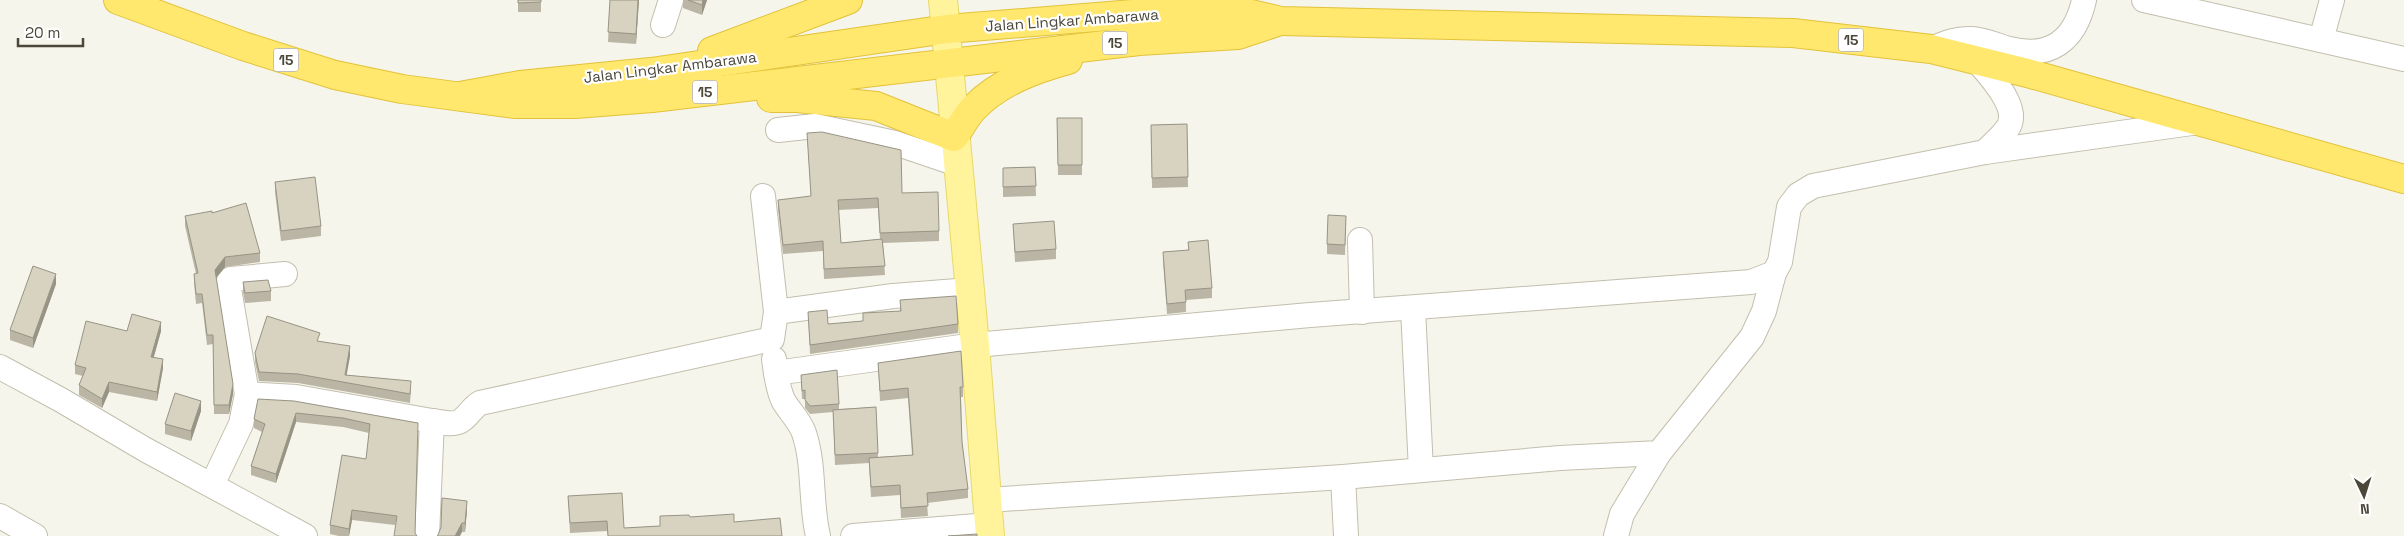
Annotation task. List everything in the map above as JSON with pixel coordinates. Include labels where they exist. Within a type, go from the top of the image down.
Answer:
[{"type":"highway","name":"Jalan Lingkar Ambarawa","points":[[118,0],[243,46],[335,75],[402,89],[460,96],[520,85],[651,85],[948,61],[1139,40],[1238,35],[1281,21]]},
{"type":"highway","points":[[651,85],[761,34],[848,0]]},
{"type":"highway","points":[[1072,0],[1133,14]]},
{"type":"highway","name":"Jalan Lingkar Ambarawa","points":[[651,85],[946,29],[1133,14],[1238,12],[1281,21]]},
{"type":"highway","name":"15","points":[[1281,21],[1793,33],[1931,49],[2031,74],[2404,179]]},
{"type":"highway","points":[[651,85],[876,106],[954,137],[974,108],[1003,84],[1051,65],[1139,40]]},
{"type":"main road","points":[[942,0],[975,345],[989,520]]},
{"type":"street","points":[[663,25],[671,0]]},
{"type":"street","points":[[1931,49],[1954,39],[1983,40],[2029,52],[2052,48],[2063,41],[2074,27],[2080,16],[2084,0]]},
{"type":"street","points":[[2144,0],[2404,59]]},
{"type":"street","points":[[2321,40],[2332,0]]},
{"type":"street","points":[[1978,62],[2002,90],[2011,110],[2010,123],[1985,152]]},
{"type":"street","points":[[1616,536],[1622,514],[1659,453],[1752,337],[1764,311],[1774,273],[1780,262],[1789,207],[1798,195],[1812,186],[1985,152],[2199,122]]},
{"type":"street","points":[[778,130],[815,126],[895,143],[957,164]]},
{"type":"street","points":[[763,196],[776,312],[772,340],[776,373],[784,401],[803,430],[808,449],[814,520],[818,536]]},
{"type":"street","points":[[1360,240],[1362,312]]},
{"type":"street","points":[[776,373],[975,345],[1362,312],[1751,282],[1774,273]]},
{"type":"street","points":[[212,486],[241,424],[247,394],[228,282],[231,279],[285,274]]},
{"type":"street","points":[[776,312],[893,296],[970,290]]},
{"type":"street","points":[[1413,309],[1421,470]]},
{"type":"street","points":[[247,394],[296,397],[432,422],[461,421],[472,408],[480,403],[772,340]]},
{"type":"street","points":[[0,367],[305,536]]},
{"type":"street","points":[[427,536],[432,422]]},
{"type":"street","points":[[853,536],[1344,477],[1560,458],[1659,453]]},
{"type":"street","points":[[1344,477],[1346,536]]},
{"type":"street","points":[[0,516],[35,536]]},
{"type":"building","points":[[518,0],[541,0],[541,2],[518,3]]},
{"type":"building","points":[[610,0],[638,0],[636,34],[608,32]]},
{"type":"building","points":[[688,0],[703,0],[702,5]]},
{"type":"building","points":[[1057,118],[1082,118],[1082,165],[1058,165]]},
{"type":"building","points":[[1187,124],[1188,177],[1152,178],[1151,125]]},
{"type":"building","points":[[822,132],[901,150],[902,193],[938,192],[939,231],[880,233],[878,198],[838,200],[841,243],[882,239],[885,266],[824,269],[823,241],[783,245],[778,200],[811,196],[807,133]]},
{"type":"building","points":[[1035,167],[1036,186],[1003,187],[1003,168]]},
{"type":"building","points":[[315,177],[321,226],[281,231],[275,182]]},
{"type":"building","points":[[246,203],[260,253],[225,257],[215,270],[233,384],[229,405],[214,405],[213,335],[207,335],[202,294],[196,294],[194,274],[198,273],[185,216],[212,211],[212,213]]},
{"type":"building","points":[[1328,215],[1346,216],[1345,245],[1327,244]]},
{"type":"building","points":[[1054,221],[1056,249],[1015,252],[1013,224]]},
{"type":"building","points":[[1208,240],[1212,288],[1185,290],[1186,302],[1167,304],[1163,252],[1189,250],[1188,242]]},
{"type":"building","points":[[33,266],[56,274],[33,338],[10,330]]},
{"type":"building","points":[[268,280],[271,291],[245,293],[243,282]]},
{"type":"building","points":[[956,296],[958,324],[810,345],[808,312],[827,310],[828,324],[863,321],[863,313],[901,311],[900,300]]},
{"type":"building","points":[[132,314],[161,322],[151,357],[163,359],[157,392],[109,382],[102,399],[79,385],[86,368],[75,365],[86,321],[127,331]]},
{"type":"building","points":[[267,316],[320,333],[317,341],[350,346],[345,375],[411,381],[410,394],[298,374],[259,372],[255,353]]},
{"type":"building","points":[[961,351],[963,387],[960,387],[962,442],[968,489],[927,493],[928,506],[901,508],[900,485],[871,487],[869,458],[913,455],[908,388],[880,391],[878,363]]},
{"type":"building","points":[[837,370],[839,404],[810,406],[805,400],[805,390],[802,391],[801,375]]},
{"type":"building","points":[[175,393],[201,401],[191,431],[165,424]]},
{"type":"building","points":[[258,399],[294,401],[418,423],[415,533],[417,536],[394,536],[397,516],[352,510],[349,529],[330,525],[342,455],[366,459],[370,424],[343,418],[296,413],[276,474],[251,466],[265,424],[254,419]]},
{"type":"building","points":[[876,407],[878,453],[835,455],[833,410]]},
{"type":"building","points":[[622,493],[624,528],[660,526],[660,516],[689,515],[690,517],[734,514],[734,522],[780,518],[782,536],[608,536],[607,521],[570,523],[568,496]]},
{"type":"building","points":[[442,498],[467,501],[465,523],[462,523],[455,536],[437,536],[441,527]]},
{"type":"building","points":[[977,534],[977,536],[948,536]]}]
